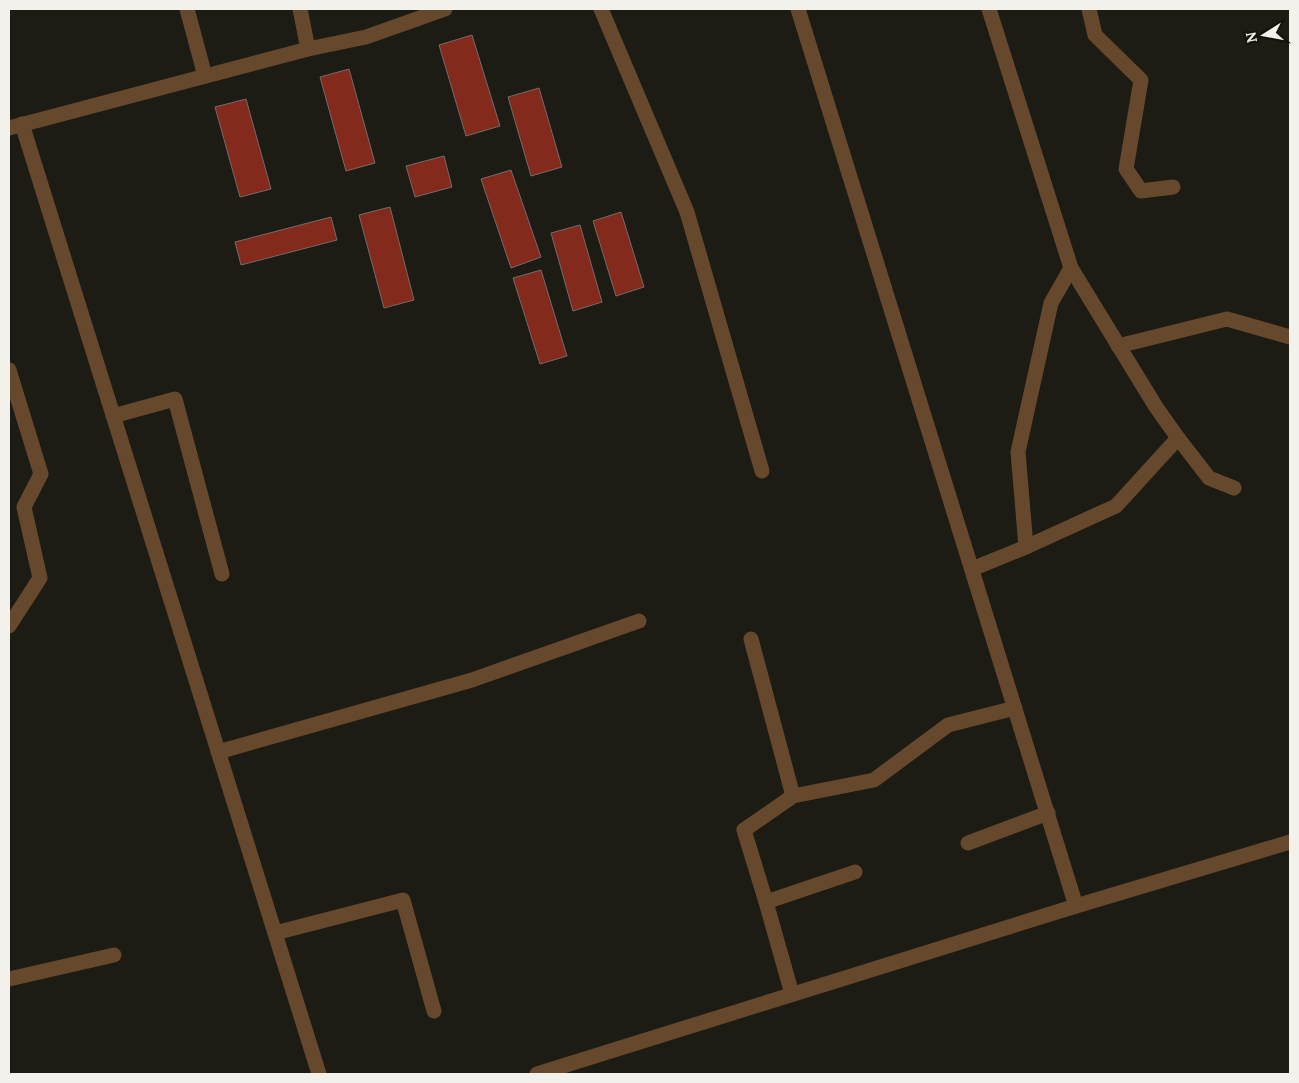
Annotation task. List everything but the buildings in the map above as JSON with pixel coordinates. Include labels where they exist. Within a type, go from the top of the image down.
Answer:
[{"type":"lane","points":[[187,9],[205,76]]},
{"type":"lane","points":[[300,9],[308,49]]},
{"type":"lane","points":[[319,1074],[113,416],[16,126],[308,49],[366,37],[445,9]]},
{"type":"lane","points":[[601,9],[687,212],[762,471]]},
{"type":"lane","points":[[798,9],[1076,906]]},
{"type":"lane","points":[[989,9],[1071,268],[1156,408],[1178,438],[1209,478],[1234,488]]},
{"type":"lane","points":[[1089,9],[1096,36],[1140,80],[1126,169],[1141,191],[1173,187]]},
{"type":"lane","points":[[1026,547],[1018,452],[1051,303],[1071,268]]},
{"type":"lane","points":[[1118,346],[1227,320],[1290,337]]},
{"type":"lane","points":[[9,370],[41,474],[24,506],[40,578],[9,626]]},
{"type":"lane","points":[[113,416],[175,399],[222,574]]},
{"type":"lane","points":[[972,569],[1116,506],[1178,438]]},
{"type":"lane","points":[[218,752],[472,680],[640,621]]},
{"type":"lane","points":[[751,639],[794,796]]},
{"type":"lane","points":[[792,994],[744,830],[794,796],[874,780],[948,725],[1015,708]]},
{"type":"lane","points":[[968,843],[1048,813]]},
{"type":"lane","points":[[537,1074],[1076,906],[1290,842]]},
{"type":"lane","points":[[766,902],[855,872]]},
{"type":"lane","points":[[275,934],[403,900],[434,1011]]},
{"type":"lane","points":[[9,980],[114,955]]}]
